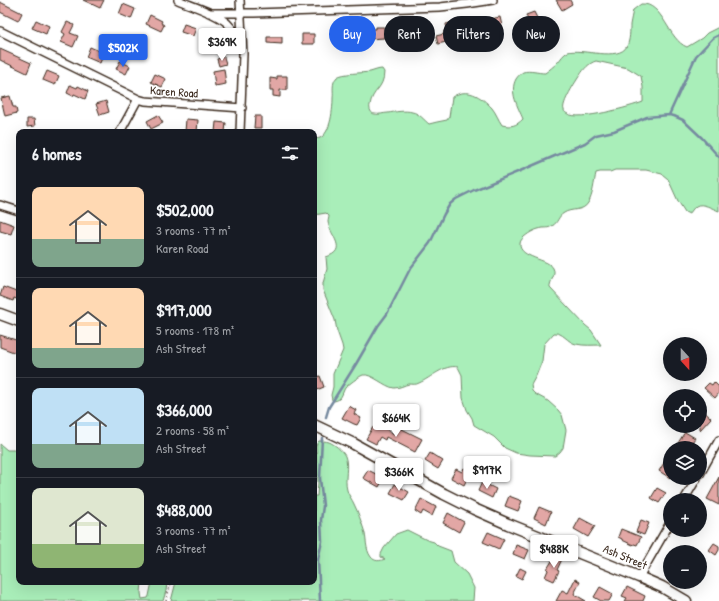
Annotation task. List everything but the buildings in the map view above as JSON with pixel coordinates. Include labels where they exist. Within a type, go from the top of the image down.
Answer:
[{"type":"street","points":[[178,0],[224,21],[232,28],[239,40],[243,54]]},
{"type":"street","points":[[240,0],[243,54],[240,129]]},
{"type":"street","points":[[209,13],[440,7],[493,0]]},
{"type":"street","name":"Karen Road","points":[[0,31],[138,99],[242,108]]},
{"type":"street","points":[[122,129],[138,99]]},
{"type":"street","points":[[0,205],[16,209]]},
{"type":"street","points":[[0,314],[16,320]]},
{"type":"street","name":"Ash Street","points":[[317,426],[354,444],[474,509],[639,577],[662,587],[686,601]]},
{"type":"street","points":[[707,461],[719,440]]},
{"type":"street","points":[[639,577],[663,535]]},
{"type":"path","points":[[166,601],[170,585]]},
{"type":"green space","points":[[641,4],[649,5],[655,9],[680,43],[687,47],[702,38],[707,33],[719,27],[719,211],[708,206],[698,205],[689,214],[685,212],[668,179],[662,174],[646,170],[615,170],[610,172],[600,172],[596,173],[591,197],[586,206],[564,213],[560,216],[556,223],[549,228],[540,228],[533,231],[521,240],[521,249],[524,252],[546,262],[553,268],[554,276],[550,288],[591,330],[601,345],[576,344],[557,333],[554,333],[544,344],[542,361],[531,385],[532,391],[535,394],[548,401],[562,415],[566,430],[563,448],[560,452],[555,456],[516,453],[505,448],[494,437],[474,425],[463,398],[462,375],[458,367],[443,369],[418,384],[409,384],[396,388],[390,387],[370,376],[363,375],[345,388],[339,399],[334,401],[332,400],[333,374],[343,350],[335,320],[323,290],[323,283],[327,269],[326,257],[333,254],[337,247],[329,227],[329,216],[326,213],[317,214],[317,138],[324,135],[329,126],[332,114],[333,84],[335,79],[343,75],[382,69],[384,72],[382,82],[373,96],[370,105],[371,111],[374,114],[409,111],[417,114],[429,124],[447,120],[449,117],[452,97],[458,94],[468,93],[474,94],[488,104],[502,125],[508,126],[518,123],[523,119],[513,89],[519,75],[526,71],[545,73],[568,52],[574,51],[609,54],[623,51],[629,41],[633,10]],"holes":[[[596,61],[628,68],[641,76],[643,102],[593,115],[574,116],[564,111],[569,92],[587,66],[591,63]]]},
{"type":"green space","points":[[319,441],[333,444],[340,449],[345,456],[347,464],[346,481],[348,494],[361,520],[368,551],[371,557],[378,561],[385,559],[381,557],[384,548],[396,534],[407,530],[451,551],[454,562],[467,574],[474,588],[473,601],[171,601],[175,585],[317,585],[317,443]]},
{"type":"green space","points":[[0,444],[7,450],[16,450],[16,585],[142,585],[142,599],[148,598],[151,585],[167,585],[163,601],[0,601]]},
{"type":"waterway","points":[[669,115],[696,56],[713,38],[719,35]]},
{"type":"waterway","points":[[326,417],[329,407],[378,326],[387,314],[410,269],[430,243],[444,214],[450,204],[456,199],[585,143],[596,135],[614,131],[647,117],[669,115],[683,120],[719,157]]},
{"type":"waterway","points":[[320,601],[318,560],[322,541],[321,520],[323,506],[320,478],[322,438]]}]
